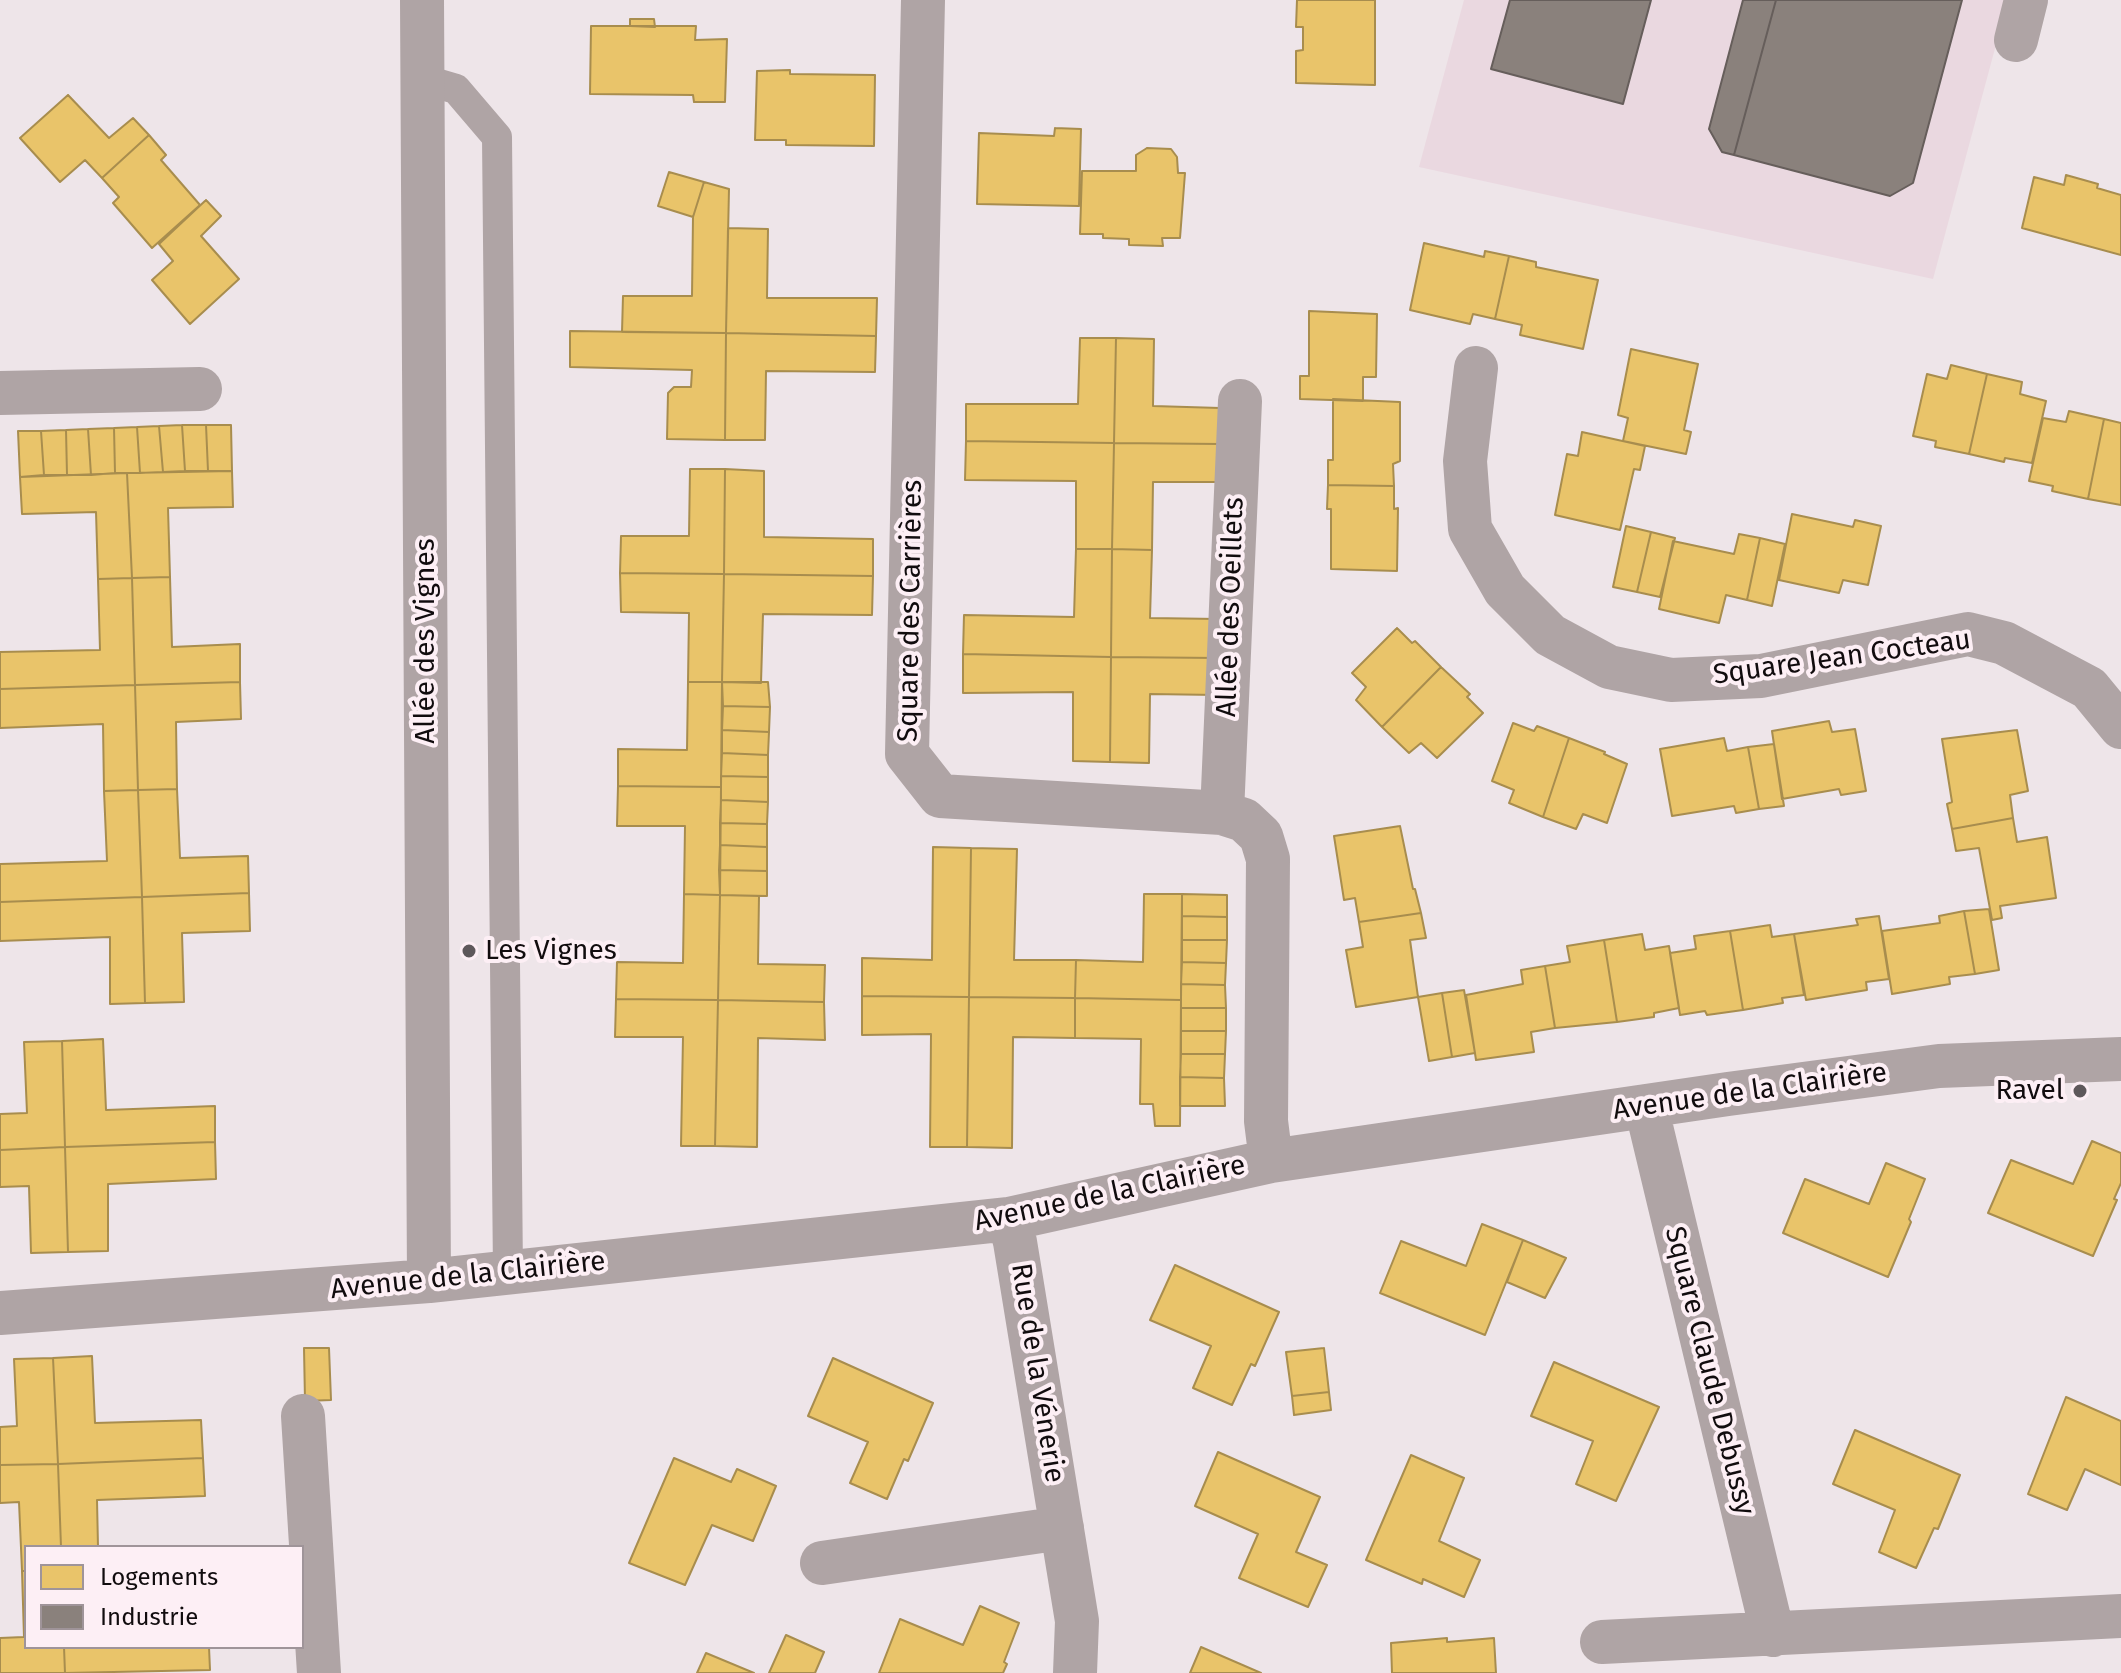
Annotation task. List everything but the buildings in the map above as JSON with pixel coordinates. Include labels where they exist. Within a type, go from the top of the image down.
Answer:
[{"type":"street","name":"Allée des Vignes","points":[[422,0],[429,1281]]},
{"type":"street","name":"Square des Carrières","points":[[923,0],[907,754],[940,796],[1222,813],[1244,820],[1261,836],[1268,859],[1266,1121],[1271,1161]]},
{"type":"street","name":"Square Jean Cocteau","points":[[1476,368],[1465,461],[1470,529],[1505,590],[1550,635],[1609,667],[1671,680],[1761,676],[1968,634],[2004,643],[2105,684],[2121,727]]},
{"type":"street","points":[[0,393],[200,389]]},
{"type":"street","name":"Allée des Oeillets","points":[[1222,813],[1240,401]]},
{"type":"street","name":"Avenue de la Clairière","points":[[0,1313],[429,1281],[1009,1219],[1271,1161],[1646,1106],[1939,1066],[2121,1059]]},
{"type":"street","name":"Square Claude Debussy","points":[[1646,1106],[1773,1635]]},
{"type":"street","name":"Rue de la Vénerie","points":[[1009,1219],[1077,1621],[1075,1673]]},
{"type":"street","points":[[303,1416],[319,1673]]},
{"type":"street","points":[[822,1563],[1062,1528]]},
{"type":"street","points":[[1602,1642],[2121,1616]]},
{"type":"lane","points":[[422,79],[456,89],[497,137],[508,1273]]},
{"type":"shaded area","points":[[1464,0],[2008,0],[1933,279],[1419,167]]},
{"type":"place","name":"Les Vignes","points":[[469,951]]},
{"type":"place","name":"Ravel","points":[[2080,1091]]}]
